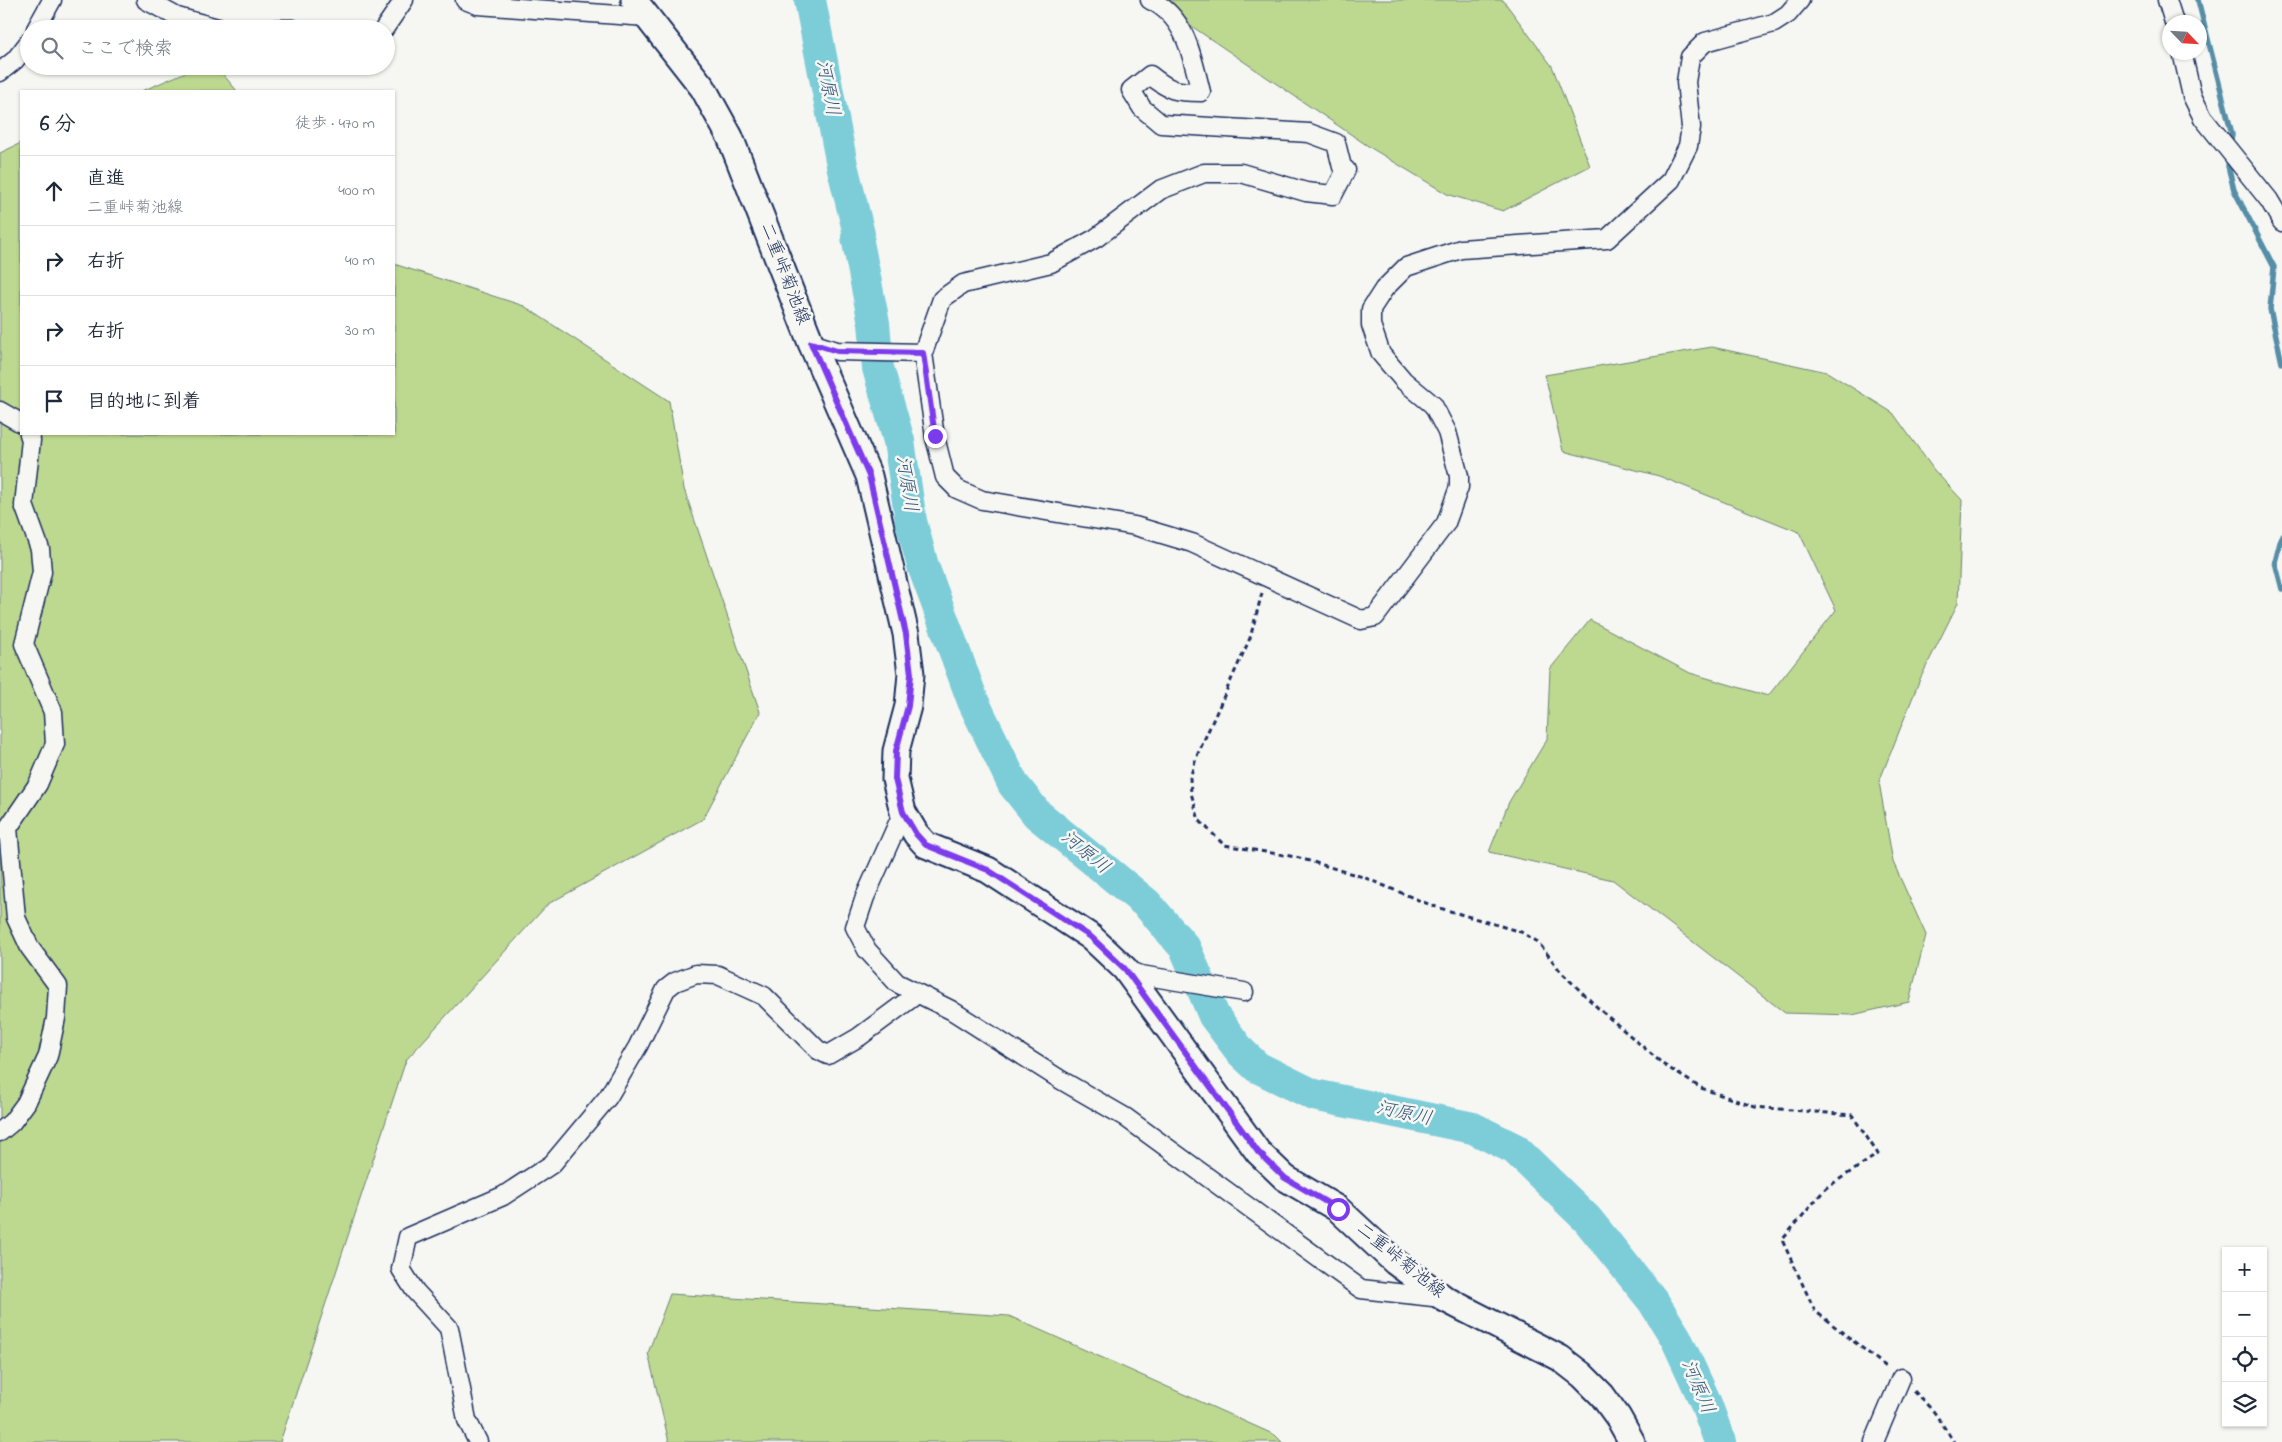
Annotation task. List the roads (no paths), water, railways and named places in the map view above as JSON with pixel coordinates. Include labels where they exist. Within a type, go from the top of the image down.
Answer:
[{"type":"main road","name":"二重峠菊池線","points":[[641,8],[703,88],[730,137],[811,343],[869,476],[906,634],[911,674],[908,706],[896,751],[895,779],[903,812],[916,834],[926,845],[988,870],[1091,937],[1133,972],[1258,1152],[1274,1170],[1338,1209],[1396,1262],[1445,1298],[1560,1358],[1582,1375],[1613,1409],[1632,1442]]},
{"type":"street","points":[[41,20],[52,0]]},
{"type":"street","points":[[146,0],[177,17],[188,20]]},
{"type":"street","points":[[390,20],[404,0]]},
{"type":"street","points":[[465,0],[478,5],[641,8]]},
{"type":"street","points":[[1150,0],[1162,5],[1186,35],[1201,92],[1168,90],[1150,75],[1131,90],[1142,108],[1161,124],[1309,133],[1336,143],[1342,167],[1346,170],[1333,195],[1306,192],[1241,173],[1204,173],[1160,190],[1096,238],[1051,263],[963,284],[942,299],[923,353],[935,436],[945,477],[957,489],[982,500],[1065,512],[1135,526],[1192,543],[1361,620],[1376,617],[1446,523],[1459,487],[1459,476],[1447,432],[1433,405],[1404,381],[1380,354],[1371,325],[1371,309],[1384,289],[1406,267],[1462,249],[1607,239],[1670,180],[1688,146],[1692,127],[1686,82],[1690,57],[1705,42],[1774,23],[1788,14],[1800,0]]},
{"type":"street","points":[[2167,0],[2172,15]]},
{"type":"street","points":[[0,72],[20,54]]},
{"type":"street","points":[[2184,60],[2192,96],[2203,118],[2269,200],[2282,222]]},
{"type":"street","points":[[811,343],[837,351],[923,353]]},
{"type":"street","points":[[0,411],[20,422]]},
{"type":"street","points":[[0,1132],[12,1122],[26,1102],[48,1056],[56,1018],[58,994],[58,986],[30,948],[16,918],[8,828],[38,784],[55,744],[53,712],[24,644],[42,572],[40,549],[24,505],[31,440],[29,435]]},
{"type":"street","points":[[903,812],[865,897],[855,927],[867,950],[897,983],[951,1010],[1061,1080],[1125,1117],[1361,1290],[1445,1298]]},
{"type":"street","points":[[1133,972],[1244,992]]},
{"type":"street","points":[[478,1442],[467,1420],[449,1328],[415,1291],[401,1269],[408,1237],[503,1196],[552,1164],[608,1097],[638,1046],[666,989],[675,982],[696,974],[718,975],[764,996],[818,1050],[828,1055],[859,1037],[917,994]]},
{"type":"street","points":[[1874,1442],[1901,1378]]},
{"type":"waterway","name":"河原川","points":[[810,0],[842,165],[859,234],[857,237],[874,323],[878,368],[899,441],[911,521],[923,566],[973,701],[1013,784],[1037,814],[1147,904],[1185,948],[1214,1016],[1241,1052],[1257,1067],[1314,1095],[1473,1128],[1515,1149],[1587,1219],[1653,1301],[1676,1338],[1705,1401],[1720,1442]]},
{"type":"waterway","points":[[2198,0],[2232,134],[2230,145]]},
{"type":"waterway","points":[[2229,157],[2228,166],[2234,190],[2274,267],[2270,309],[2282,363]]},
{"type":"waterway","points":[[2282,535],[2275,562],[2282,589]]}]
